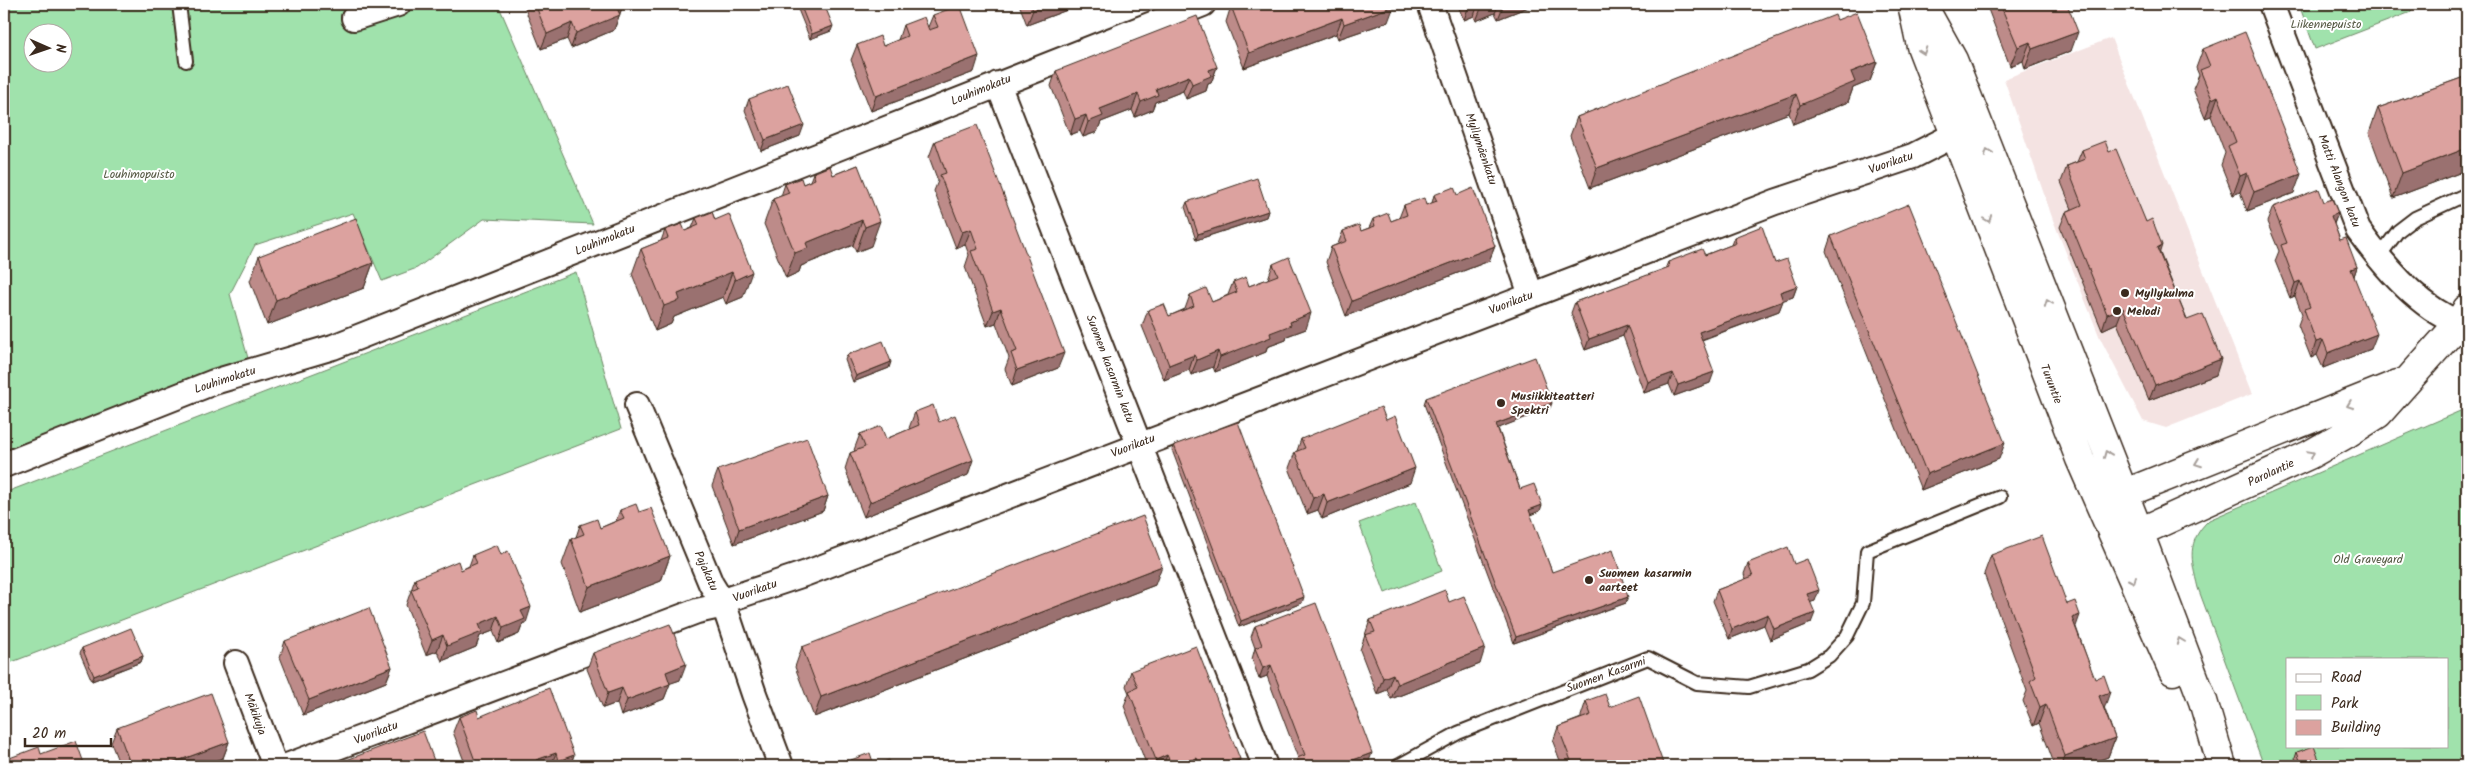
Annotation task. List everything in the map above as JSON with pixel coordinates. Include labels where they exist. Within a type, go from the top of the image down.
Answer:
[{"type":"main road","points":[[1912,4],[1920,46],[1966,129],[2128,537],[2192,713],[2220,760]]},
{"type":"main road","points":[[1922,4],[1953,60],[1966,129]]},
{"type":"main road","name":"Parolantie","points":[[2128,537],[2309,455],[2378,414],[2464,319]]},
{"type":"main road","name":"Parolantie","points":[[2112,498],[2372,397],[2411,379]]},
{"type":"street","points":[[354,18],[398,4]]},
{"type":"street","name":"Louhimokatu","points":[[4,465],[214,382],[333,347],[1202,4]]},
{"type":"street","name":"Myllymäenkatu","points":[[1430,4],[1532,295]]},
{"type":"street","name":"Matti Alangon katu","points":[[2271,4],[2358,230],[2378,258],[2427,305],[2464,319]]},
{"type":"street","name":"Suomen kasarmin katu","points":[[998,84],[1265,766]]},
{"type":"street","name":"Vuorikatu","points":[[287,766],[697,611],[724,605],[732,598],[816,569],[1775,202],[1913,156],[1966,129]]},
{"type":"street","name":"Pajakatu","points":[[637,405],[711,584],[724,605],[750,685],[781,766]]},
{"type":"street","name":"Mäkikuja","points":[[236,663],[275,766]]},
{"type":"lane","points":[[179,4],[186,61]]},
{"type":"lane","points":[[2378,258],[2398,231],[2415,218],[2467,194]]},
{"type":"lane","name":"Suomen Kasarmi","points":[[1398,766],[1458,733],[1648,658],[1697,683],[1723,685],[1748,686],[1808,669],[1829,656],[1847,636],[1863,603],[1867,551],[2000,497]]},
{"type":"shaded area","points":[[2111,38],[2252,394],[2166,428],[2143,421],[2100,338],[2053,220],[2004,79]]},
{"type":"green space","name":"Louhimopuisto","points":[[4,4],[498,4],[593,224],[484,219],[417,268],[382,281],[353,213],[255,245],[230,294],[248,358],[4,454]]},
{"type":"green space","name":"Liikennepuisto","points":[[2318,4],[2413,4],[2411,12],[2315,49],[2301,10]]},
{"type":"green space","points":[[576,272],[621,429],[4,665],[4,493]]},
{"type":"green space","name":"Old Graveyard","points":[[2467,408],[2467,766],[2264,766],[2198,588],[2192,551],[2202,528],[2209,520]]},
{"type":"green space","points":[[1416,502],[1442,571],[1385,593],[1359,523]]},
{"type":"green space","points":[[1451,758],[1454,766],[1430,766]]},
{"type":"building","points":[[535,4],[623,5],[617,8],[620,15],[576,33],[572,23],[547,34]]},
{"type":"building","points":[[800,4],[824,4],[833,26],[812,34]]},
{"type":"building","points":[[1030,4],[1048,4],[1033,10]]},
{"type":"building","points":[[1238,4],[1393,4],[1394,6],[1344,24],[1342,18],[1249,53],[1231,6]]},
{"type":"building","points":[[2000,4],[2067,4],[2078,32],[2032,49],[2030,42],[2018,47]]},
{"type":"building","points":[[960,5],[979,56],[876,96],[857,45],[880,36],[883,46],[907,36],[903,25],[924,17],[929,30],[938,27],[933,15]]},
{"type":"building","points":[[1857,12],[1877,62],[1851,72],[1855,82],[1800,105],[1796,94],[1597,168],[1577,117],[1835,15],[1837,20]]},
{"type":"building","points":[[1197,16],[1217,67],[1209,70],[1211,76],[1192,84],[1189,76],[1156,89],[1158,95],[1141,102],[1138,94],[1100,109],[1103,116],[1088,122],[1086,115],[1075,119],[1056,71]]},
{"type":"building","points":[[2245,32],[2301,174],[2254,192],[2247,173],[2240,176],[2228,146],[2236,142],[2218,96],[2212,99],[2200,70],[2210,66],[2203,49]]},
{"type":"building","points":[[2467,76],[2467,148],[2402,173],[2378,108]]},
{"type":"building","points":[[788,84],[804,125],[765,140],[749,99]]},
{"type":"building","points":[[977,125],[1064,353],[1017,370],[1011,353],[1017,351],[1001,308],[993,311],[971,251],[978,249],[971,229],[962,232],[940,175],[946,173],[935,141]]},
{"type":"building","name":"Myllykulma","points":[[2105,141],[2109,152],[2116,149],[2146,222],[2152,219],[2162,245],[2157,248],[2187,320],[2203,314],[2221,359],[2155,385],[2123,308],[2107,314],[2066,212],[2082,205],[2067,166],[2085,159],[2082,150]]},
{"type":"building","points":[[858,165],[880,221],[865,227],[862,220],[806,243],[808,248],[795,253],[773,199],[789,193],[785,184],[801,178],[803,184],[815,179],[813,173],[830,166],[833,175]]},
{"type":"building","points":[[1257,178],[1268,211],[1198,234],[1187,202]]},
{"type":"building","points":[[1454,187],[1457,195],[1473,188],[1495,246],[1352,301],[1331,247],[1347,241],[1343,231],[1359,225],[1361,231],[1375,226],[1373,219],[1388,213],[1391,221],[1407,215],[1404,205],[1424,198],[1426,205],[1437,201],[1434,195]]},
{"type":"building","points":[[2319,189],[2324,202],[2332,199],[2338,213],[2331,216],[2340,240],[2346,238],[2357,267],[2351,269],[2377,334],[2328,353],[2323,340],[2316,342],[2304,309],[2310,307],[2300,281],[2295,283],[2281,245],[2287,243],[2273,207]]},
{"type":"building","points":[[1909,204],[2005,443],[1927,474],[1831,236]]},
{"type":"building","points":[[712,212],[715,220],[729,214],[752,272],[735,280],[732,272],[678,294],[680,300],[664,306],[641,249],[668,238],[665,230],[682,224],[685,231],[699,225],[696,218]]},
{"type":"building","points":[[356,218],[373,263],[276,300],[259,256]]},
{"type":"building","points":[[1762,226],[1775,263],[1787,259],[1797,286],[1780,292],[1783,301],[1699,332],[1714,372],[1678,385],[1673,373],[1648,382],[1627,325],[1589,339],[1575,302],[1669,267],[1668,262],[1702,249],[1705,255],[1736,243],[1734,237]]},
{"type":"building","points":[[1289,257],[1311,313],[1290,322],[1291,325],[1270,333],[1271,337],[1220,357],[1218,351],[1197,360],[1194,355],[1169,365],[1148,310],[1164,304],[1169,316],[1194,306],[1190,295],[1206,288],[1212,302],[1237,292],[1233,282],[1246,277],[1249,286],[1278,275],[1273,264]]},
{"type":"building","points":[[883,341],[891,362],[856,376],[847,355]]},
{"type":"building","points":[[1535,357],[1552,403],[1496,424],[1520,489],[1534,484],[1542,505],[1529,510],[1552,572],[1613,550],[1628,597],[1516,637],[1426,398]]},
{"type":"building","points":[[933,405],[939,422],[955,415],[973,460],[870,502],[850,453],[865,447],[860,434],[881,426],[886,439],[919,425],[915,412]]},
{"type":"building","points":[[1381,407],[1386,420],[1395,416],[1415,468],[1327,503],[1324,494],[1313,498],[1295,452],[1305,448],[1301,439]]},
{"type":"building","points":[[1238,422],[1304,597],[1241,621],[1174,445]]},
{"type":"building","points":[[807,438],[828,496],[739,529],[718,470]]},
{"type":"building","points":[[636,504],[639,512],[651,508],[670,556],[589,587],[571,539],[584,534],[580,525],[597,519],[600,528],[624,518],[620,510]]},
{"type":"building","points":[[1143,516],[1162,566],[821,697],[802,647]]},
{"type":"building","points":[[2042,536],[2067,604],[2075,601],[2080,615],[2072,618],[2095,679],[2104,675],[2110,692],[2099,696],[2115,738],[2065,756],[2046,704],[2040,707],[2030,681],[2036,677],[1991,555]]},
{"type":"building","points":[[497,545],[501,555],[508,551],[531,607],[521,611],[525,619],[503,628],[498,616],[479,624],[482,632],[447,646],[443,635],[432,640],[411,590],[418,587],[415,579],[458,561],[461,570],[477,563],[473,555]]},
{"type":"building","points":[[1788,547],[1794,564],[1807,559],[1819,590],[1807,594],[1815,613],[1774,629],[1768,614],[1732,629],[1717,590],[1753,576],[1748,563]]},
{"type":"building","points":[[1445,590],[1449,602],[1464,596],[1485,648],[1397,684],[1393,674],[1383,678],[1365,635],[1375,632],[1370,620]]},
{"type":"building","points":[[1316,603],[1372,753],[1337,766],[1300,766],[1297,758],[1305,755],[1271,665],[1263,668],[1255,648],[1262,645],[1255,626]]},
{"type":"building","points":[[369,608],[392,667],[309,700],[285,641]]},
{"type":"building","points":[[670,624],[686,664],[666,672],[670,684],[627,700],[622,688],[608,693],[593,653]]},
{"type":"building","points":[[131,628],[143,656],[94,676],[82,648]]},
{"type":"building","points":[[1196,646],[1240,759],[1221,766],[1200,766],[1197,758],[1172,766],[1167,755],[1156,760],[1129,691],[1138,687],[1131,671]]},
{"type":"building","points":[[549,688],[574,755],[558,761],[556,753],[536,760],[539,766],[477,766],[459,717],[477,710],[479,717]]},
{"type":"building","points":[[211,693],[229,742],[164,766],[131,766],[117,728]]},
{"type":"building","points":[[1605,694],[1610,707],[1639,696],[1664,766],[1573,766],[1558,727],[1591,715],[1586,701]]},
{"type":"building","points":[[423,731],[436,766],[331,766]]},
{"type":"building","points":[[76,741],[85,766],[10,766],[7,759],[39,747],[41,754]]},
{"type":"building","points":[[2315,748],[2320,763],[2302,766],[2297,752]]},
{"type":"building","points":[[870,753],[874,765],[889,760],[892,766],[853,766],[851,760]]},
{"type":"place","name":"Myllykulma","points":[[2125,293]]},
{"type":"place","name":"Melodi","points":[[2117,311]]},
{"type":"place","name":"Musiikkiteatteri Spektri","points":[[1501,403]]},
{"type":"place","name":"Suomen kasarmin aarteet","points":[[1589,580]]}]
